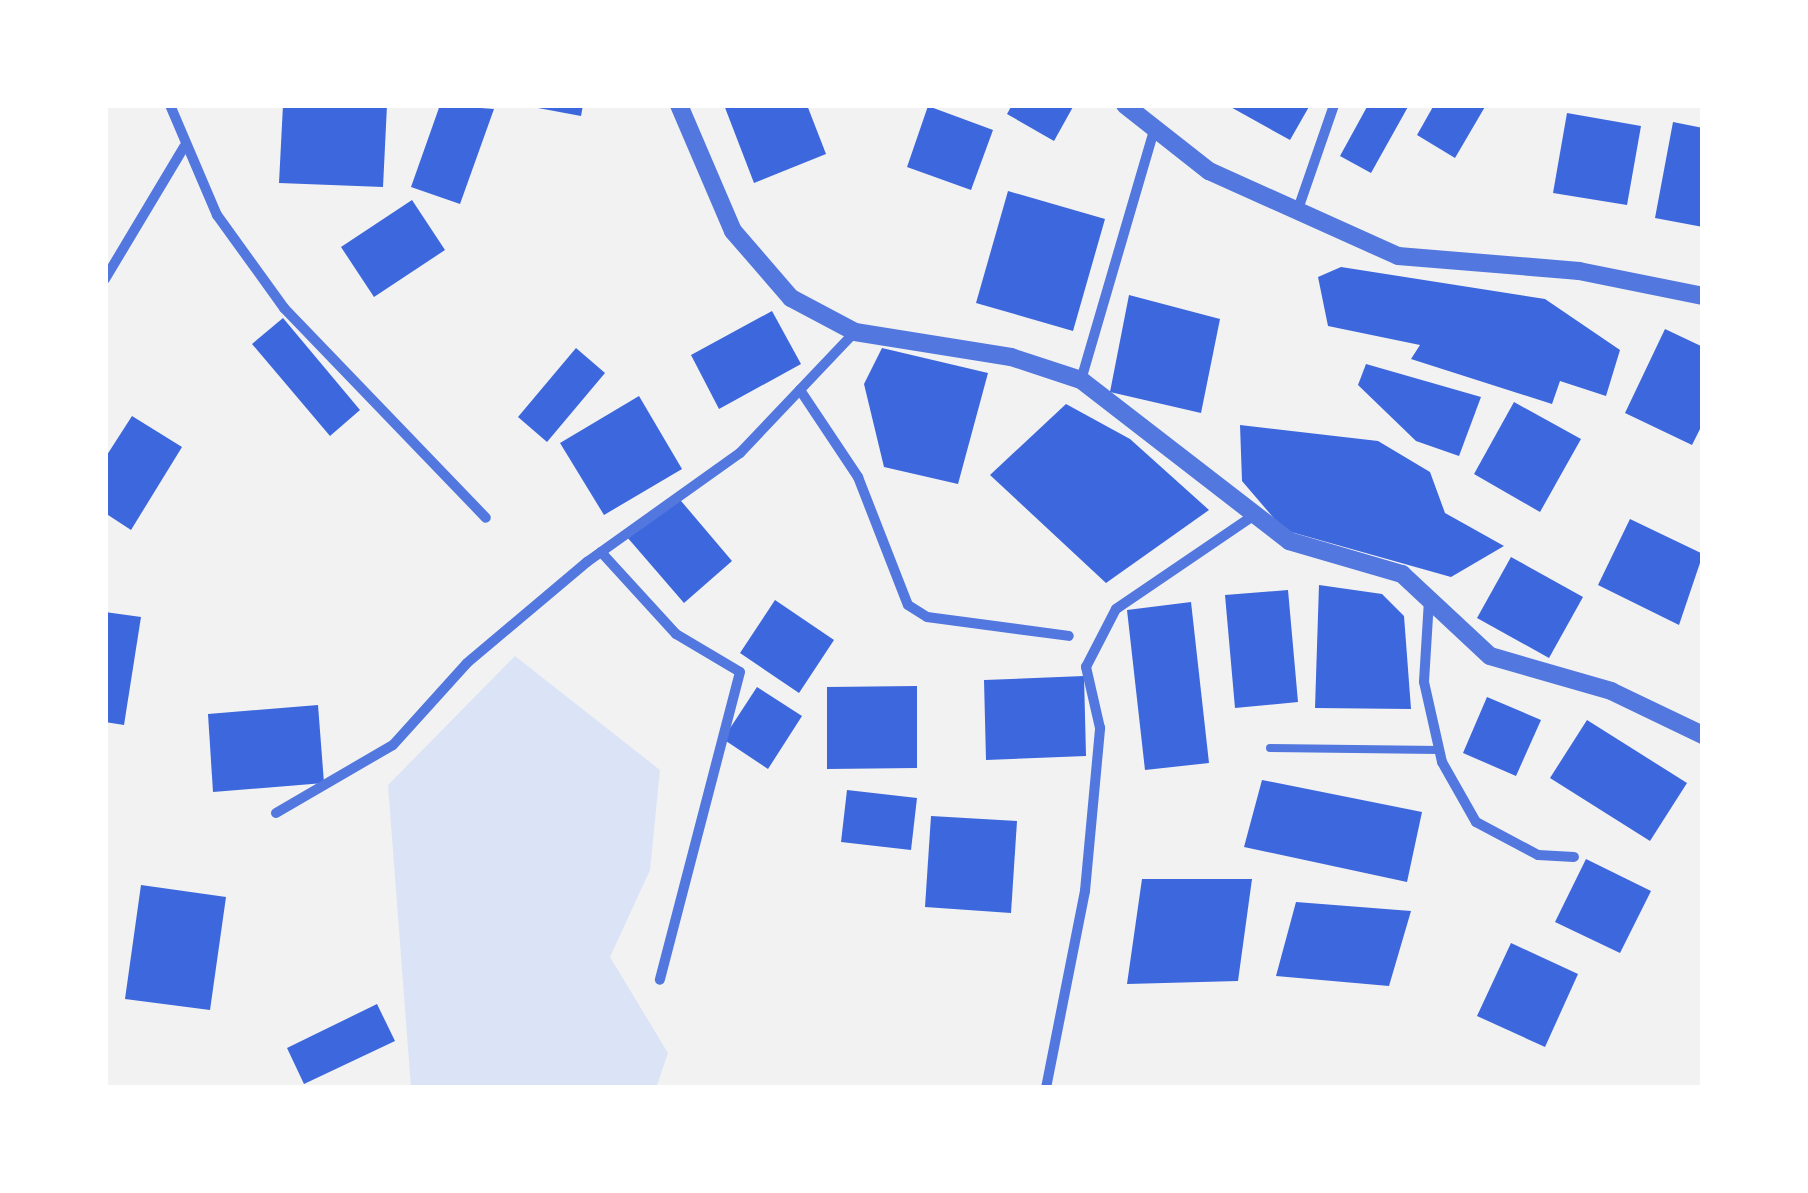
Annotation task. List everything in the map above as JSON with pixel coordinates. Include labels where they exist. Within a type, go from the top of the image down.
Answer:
[{"type":"street","points":[[170,105],[184,147],[217,215],[284,308],[486,518]]},
{"type":"street","points":[[679,105],[733,231],[791,298],[855,332],[1011,357],[1081,380],[1289,541],[1402,574],[1490,656],[1611,691],[1703,736]]},
{"type":"street","points":[[1126,105],[1153,134],[1296,213],[1398,256],[1579,271],[1703,296]]},
{"type":"street","points":[[1296,213],[1334,105]]},
{"type":"street","points":[[1081,380],[1153,134]]},
{"type":"street","points":[[105,279],[184,147]]},
{"type":"street","points":[[276,813],[393,745],[467,663],[601,552],[740,454],[855,332]]},
{"type":"street","points":[[800,390],[858,476],[908,605],[927,617],[1069,636]]},
{"type":"street","points":[[1046,1088],[1084,892],[1100,728],[1086,667],[1116,609],[1257,513]]},
{"type":"street","points":[[601,552],[663,622],[740,672],[660,980]]},
{"type":"street","points":[[1429,599],[1424,682],[1439,750],[1476,822],[1538,855],[1574,857]]},
{"type":"lane","points":[[1270,748],[1439,750]]},
{"type":"shaded area","points":[[515,656],[660,770],[650,870],[610,957],[668,1053],[656,1088],[411,1088],[388,785]]},
{"type":"building","points":[[283,105],[387,105],[383,187],[279,183]]},
{"type":"building","points":[[440,105],[494,109],[460,204],[411,187]]},
{"type":"building","points":[[522,105],[583,105],[581,116]]},
{"type":"building","points":[[724,105],[807,105],[826,154],[754,183]]},
{"type":"building","points":[[1012,105],[1074,105],[1054,141],[1007,114]]},
{"type":"building","points":[[1227,105],[1310,105],[1290,140]]},
{"type":"building","points":[[1368,105],[1409,105],[1371,173],[1340,156]]},
{"type":"building","points":[[1434,105],[1486,105],[1455,158],[1417,135]]},
{"type":"building","points":[[928,106],[993,130],[971,190],[907,167]]},
{"type":"building","points":[[1567,113],[1641,126],[1627,205],[1553,193]]},
{"type":"building","points":[[1673,122],[1703,128],[1703,227],[1655,218]]},
{"type":"building","points":[[1008,191],[1105,219],[1073,331],[976,303]]},
{"type":"building","points":[[412,200],[445,250],[374,297],[341,247]]},
{"type":"building","points":[[1341,267],[1545,299],[1620,350],[1606,396],[1560,381],[1552,404],[1411,359],[1420,345],[1328,326],[1318,277]]},
{"type":"building","points":[[1129,295],[1220,319],[1201,413],[1110,392]]},
{"type":"building","points":[[772,311],[801,364],[719,409],[691,355]]},
{"type":"building","points":[[283,318],[360,410],[330,436],[252,344]]},
{"type":"building","points":[[1665,329],[1703,347],[1703,423],[1692,445],[1625,413]]},
{"type":"building","points":[[576,348],[605,373],[547,442],[518,417]]},
{"type":"building","points":[[882,348],[988,373],[958,484],[884,467],[864,384]]},
{"type":"building","points":[[1366,364],[1481,397],[1459,456],[1416,441],[1358,385]]},
{"type":"building","points":[[639,396],[682,469],[604,515],[560,443]]},
{"type":"building","points":[[1514,402],[1581,439],[1540,512],[1474,474]]},
{"type":"building","points":[[1066,404],[1130,439],[1209,510],[1106,583],[990,475]]},
{"type":"building","points":[[132,416],[182,447],[131,530],[105,513],[105,458]]},
{"type":"building","points":[[1240,425],[1378,441],[1430,472],[1445,513],[1504,546],[1451,577],[1284,530],[1242,481]]},
{"type":"building","points":[[676,495],[732,561],[684,603],[627,537]]},
{"type":"building","points":[[1630,519],[1703,554],[1679,625],[1598,585]]},
{"type":"building","points":[[1511,557],[1583,597],[1549,658],[1477,618]]},
{"type":"building","points":[[1319,585],[1382,594],[1404,616],[1411,709],[1315,708]]},
{"type":"building","points":[[1288,590],[1298,702],[1235,708],[1225,595]]},
{"type":"building","points":[[775,600],[834,640],[799,693],[740,653]]},
{"type":"building","points":[[1191,602],[1209,763],[1145,770],[1127,610]]},
{"type":"building","points":[[105,612],[141,617],[124,725],[105,722]]},
{"type":"building","points":[[1084,676],[1086,756],[986,760],[984,680]]},
{"type":"building","points":[[917,686],[917,768],[827,769],[827,687]]},
{"type":"building","points":[[757,687],[802,716],[768,769],[723,739]]},
{"type":"building","points":[[1487,697],[1541,720],[1516,776],[1463,753]]},
{"type":"building","points":[[318,705],[324,783],[213,792],[208,714]]},
{"type":"building","points":[[1587,720],[1687,783],[1650,841],[1550,778]]},
{"type":"building","points":[[1262,780],[1422,812],[1407,882],[1244,847]]},
{"type":"building","points":[[847,790],[917,798],[911,850],[841,842]]},
{"type":"building","points":[[931,816],[1017,821],[1011,913],[925,907]]},
{"type":"building","points":[[1586,859],[1651,891],[1620,953],[1555,922]]},
{"type":"building","points":[[1142,879],[1252,879],[1238,981],[1127,984]]},
{"type":"building","points":[[141,885],[226,897],[210,1010],[125,999]]},
{"type":"building","points":[[1296,902],[1411,911],[1389,986],[1276,976]]},
{"type":"building","points":[[1511,943],[1578,974],[1545,1047],[1477,1016]]},
{"type":"building","points":[[377,1004],[395,1041],[304,1084],[287,1048]]}]
